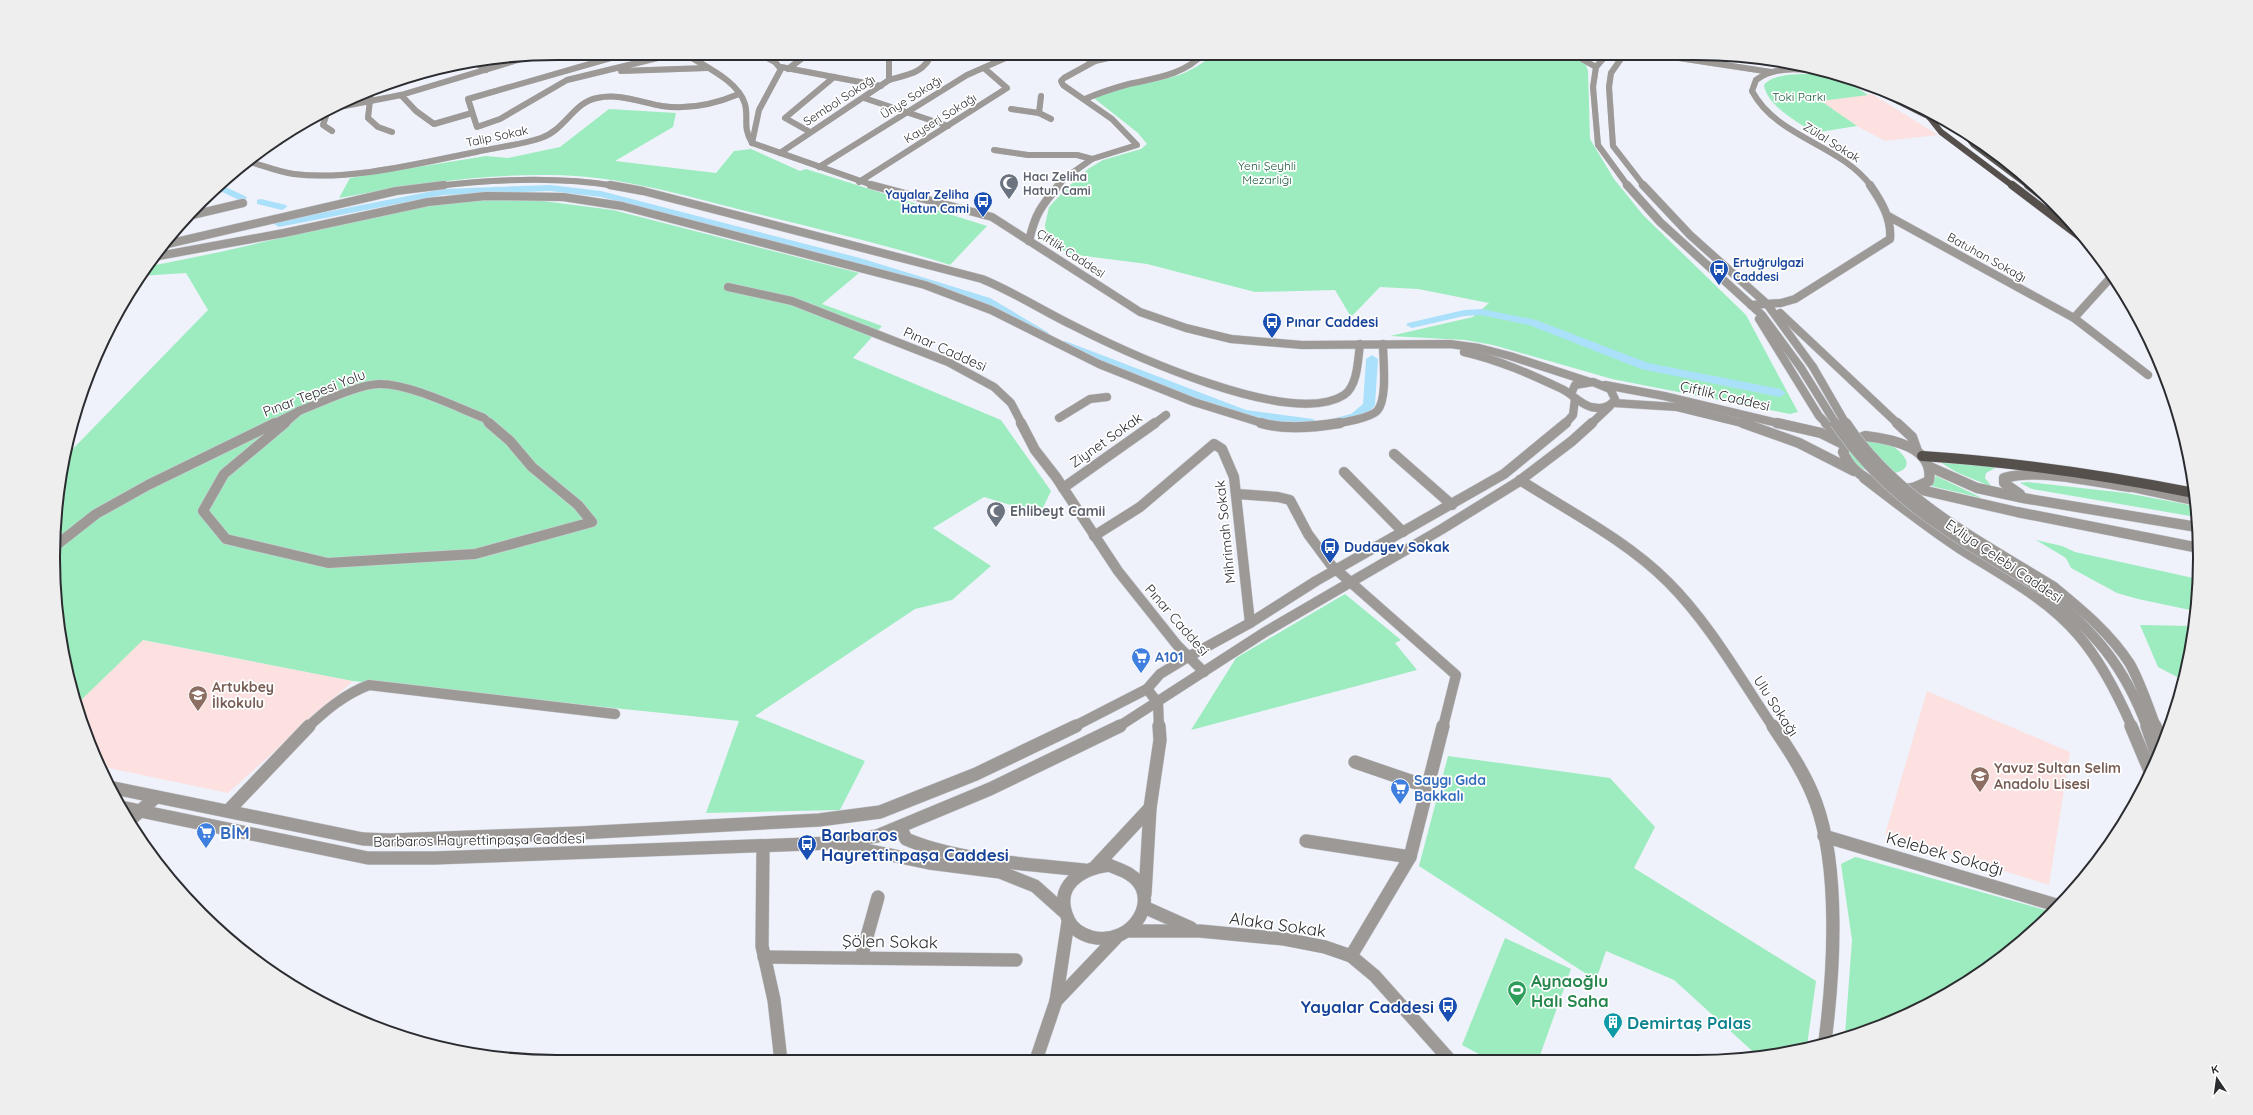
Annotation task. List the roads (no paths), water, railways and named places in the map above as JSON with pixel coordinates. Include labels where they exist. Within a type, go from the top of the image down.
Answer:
[{"type":"main road","points":[[1931,119],[1941,132],[2070,229]]},
{"type":"main road","points":[[1919,454],[1986,460],[2086,474],[2189,492]]},
{"type":"street","points":[[603,60],[468,99],[477,127],[500,119],[559,83],[576,77],[613,70],[651,60]]},
{"type":"street","points":[[607,60],[613,70]]},
{"type":"street","points":[[695,60],[730,84],[739,94],[744,102],[744,132],[752,143]]},
{"type":"street","points":[[770,60],[788,69],[881,86]]},
{"type":"street","points":[[788,69],[800,60]]},
{"type":"street","name":"Sembol Sokağı","points":[[780,153],[881,86],[888,80],[889,60]]},
{"type":"street","points":[[888,80],[916,73],[924,68],[930,60]]},
{"type":"street","name":"Ünye Sokağı","points":[[819,167],[967,75],[1001,60]]},
{"type":"street","points":[[1029,241],[1034,220],[1043,204],[1065,178],[1085,162],[1137,145],[1126,130],[1086,99],[1067,88],[1061,81],[1095,61],[1099,60]]},
{"type":"street","points":[[1086,99],[1108,90],[1166,77],[1186,69],[1196,60]]},
{"type":"street","points":[[1583,60],[1596,68],[1602,60]]},
{"type":"street","name":"Evliya Çelebi Caddesi","points":[[1620,60],[1611,73],[1610,80],[1614,146],[1632,172],[1657,202],[1690,235],[1767,304],[1782,315],[1912,437],[1919,454]]},
{"type":"street","points":[[1693,60],[1773,72]]},
{"type":"street","points":[[352,105],[401,95],[511,62]]},
{"type":"street","points":[[481,66],[486,70]]},
{"type":"street","points":[[752,143],[760,110],[781,69],[780,66]]},
{"type":"street","points":[[613,70],[641,72],[707,68]]},
{"type":"street","name":"Kayseri Sokağı","points":[[859,182],[1007,88],[984,68]]},
{"type":"street","name":"Evliya Çelebi Caddesi","points":[[1596,68],[1593,87],[1598,145],[1625,183],[1660,222],[1769,323],[1801,368],[1840,432],[1887,485],[1925,516],[2049,589]]},
{"type":"street","name":"Zülal Sokak","points":[[1751,306],[1795,299],[1890,239],[1892,233],[1888,216],[1857,170],[1792,130],[1759,104],[1754,96],[1752,86],[1758,78],[1773,72],[1790,69]]},
{"type":"street","points":[[810,132],[789,122],[785,118],[797,106],[834,77]]},
{"type":"street","name":"Talip Sokak","points":[[255,163],[293,174],[321,176],[385,169],[418,164],[542,138],[558,129],[579,106],[594,98],[625,96],[664,106],[693,106],[718,102],[739,94]]},
{"type":"street","points":[[401,95],[416,111],[434,124],[472,112]]},
{"type":"street","points":[[371,96],[368,118],[377,127],[392,132]]},
{"type":"street","points":[[1039,113],[1041,96]]},
{"type":"street","points":[[864,98],[948,126]]},
{"type":"street","points":[[1011,109],[1039,113],[1051,119]]},
{"type":"street","points":[[325,118],[323,125],[332,131]]},
{"type":"street","name":"Çiftlik Caddesi","points":[[752,143],[859,182],[992,217],[1140,312],[1186,328],[1231,339],[1288,344],[1450,344],[1479,348],[1593,383],[1664,396],[1821,433],[1846,444]]},
{"type":"street","points":[[994,150],[1028,155],[1077,155],[1092,159]]},
{"type":"street","points":[[172,243],[205,237],[344,202],[415,188],[510,179],[574,181],[643,191],[982,279],[1014,292],[1085,332],[1174,369],[1251,396],[1307,404],[1330,402],[1344,396],[1350,389],[1360,344]]},
{"type":"street","points":[[163,255],[284,233],[371,212],[428,202],[486,196],[563,197],[630,208],[824,257],[925,285],[991,310],[1099,364],[1194,402],[1272,426],[1309,426],[1339,423],[1371,415],[1376,412],[1380,406],[1383,394],[1383,344]]},
{"type":"street","points":[[198,214],[243,203]]},
{"type":"street","name":"Batuhan Sokağı","points":[[1888,216],[2074,318],[2148,375]]},
{"type":"street","points":[[2074,318],[2108,280]]},
{"type":"street","name":"Pınar Caddesi","points":[[728,287],[792,301],[948,362],[994,387],[1011,403],[1035,450],[1063,488],[1094,536],[1147,608],[1188,657],[1204,672]]},
{"type":"street","name":"Evliya Çelebi Caddesi","points":[[1767,304],[1813,367],[1850,431],[1880,467],[1906,491],[1932,511],[2049,589]]},
{"type":"street","name":"Evliya Çelebi Caddesi","points":[[1751,306],[1819,416],[1846,444]]},
{"type":"street","name":"Çiftlik Caddesi","points":[[1383,344],[1474,354],[1533,375],[1592,407],[1612,404],[1654,403],[1742,423],[1781,435],[1854,471]]},
{"type":"street","points":[[1573,397],[1575,386],[1593,383],[1612,392],[1615,396],[1612,404]]},
{"type":"street","name":"Pınar Tepesi Yolu","points":[[60,542],[96,514],[148,485],[300,411],[363,387],[380,384],[419,392],[484,418],[510,441],[532,467],[578,505],[592,522],[475,554],[328,562],[226,539],[203,511],[224,474],[300,411]]},
{"type":"street","points":[[1059,418],[1090,399],[1107,397]]},
{"type":"street","name":"Barbaros Hayrettinpaşa Caddesi","points":[[117,789],[363,839],[408,840],[571,834],[849,818],[880,812],[931,794],[1095,717],[1147,689],[1160,674],[1188,657],[1250,623],[1316,581],[1452,505],[1504,474],[1539,447],[1574,415],[1573,397]]},
{"type":"street","name":"Barbaros Hayrettinpaşa Caddesi","points":[[128,808],[368,858],[422,858],[763,847],[832,843],[877,836],[934,814],[1058,758],[1121,726],[1265,632],[1442,530],[1520,480],[1572,441],[1612,404]]},
{"type":"street","name":"Ziynet Sokak","points":[[1063,488],[1166,415]]},
{"type":"street","points":[[2192,526],[2037,501],[1977,488],[1930,467],[1919,454],[1900,442],[1879,436],[1854,438],[1846,444],[1843,455],[1854,471],[1864,478],[1889,487],[1913,488],[2017,512],[2193,547]]},
{"type":"street","name":"Mihrimah Sokak","points":[[1094,536],[1145,503],[1214,444],[1222,450],[1234,476],[1238,527],[1250,623]]},
{"type":"street","points":[[1394,454],[1452,505]]},
{"type":"street","points":[[1913,488],[1923,486],[1929,481],[1931,474],[1930,467]]},
{"type":"street","points":[[1344,472],[1403,532]]},
{"type":"street","points":[[2037,501],[2009,488],[2004,483],[2004,478],[2010,474],[2037,476],[2130,487],[2190,499]]},
{"type":"street","points":[[2086,474],[2130,487]]},
{"type":"street","name":"Evliya Çelebi Caddesi","points":[[1864,478],[1904,510],[2027,592],[2060,616],[2090,649],[2114,687],[2148,765]]},
{"type":"street","name":"Ulu Sokağı","points":[[1520,480],[1634,553],[1656,570],[1673,588],[1730,663],[1800,770],[1813,796],[1824,836],[1833,907],[1832,989],[1825,1038]]},
{"type":"street","points":[[1236,494],[1278,497],[1290,500],[1301,526],[1336,571],[1351,582],[1456,675],[1410,857],[1351,956]]},
{"type":"street","points":[[2049,589],[2087,614],[2107,635],[2130,665],[2139,684],[2159,739]]},
{"type":"street","points":[[2049,589],[2083,625],[2120,668],[2145,721],[2155,749]]},
{"type":"street","points":[[228,811],[275,760],[344,697],[359,687],[369,686],[615,714]]},
{"type":"street","points":[[1056,1001],[1116,938],[1129,931],[1139,922],[1144,902],[1150,808],[1160,740],[1158,703],[1147,689]]},
{"type":"street","points":[[1355,762],[1428,787]]},
{"type":"street","points":[[134,817],[156,797]]},
{"type":"street","points":[[1038,1055],[1056,1001],[1066,916],[1063,898],[1066,887],[1074,878],[1090,868],[1150,808]]},
{"type":"street","points":[[900,827],[906,839],[920,845],[995,861],[1090,868],[1109,865],[1122,868],[1133,875],[1141,885],[1144,902],[1180,925],[1200,931]]},
{"type":"street","name":"Kelebek Sokağı","points":[[1824,836],[2052,904]]},
{"type":"street","points":[[1306,841],[1410,857]]},
{"type":"street","points":[[832,843],[929,863],[1000,872],[1035,886],[1066,916],[1077,931],[1089,937],[1102,940],[1116,938]]},
{"type":"street","points":[[763,847],[762,946],[774,1000],[780,1055]]},
{"type":"street","points":[[861,958],[878,897]]},
{"type":"street","points":[[1129,931],[1200,931]]},
{"type":"street","name":"Alaka Sokak","points":[[1200,931],[1284,939],[1325,947],[1351,956],[1375,976],[1445,1055]]},
{"type":"street","name":"Şölen Sokak","points":[[764,957],[1016,960]]},
{"type":"waterway","points":[[279,224],[443,192],[550,188],[601,194],[856,260],[986,300],[1043,333]]},
{"type":"waterway","points":[[223,189],[242,198]]},
{"type":"waterway","points":[[261,202],[282,207]]},
{"type":"waterway","points":[[1412,325],[1464,313],[1481,312],[1532,322],[1645,366],[1780,393]]},
{"type":"waterway","points":[[1065,344],[1243,413],[1295,422],[1313,423]]},
{"type":"waterway","points":[[1339,421],[1355,417],[1369,405],[1372,359]]},
{"type":"place","name":"Hacı Zeliha Hatun Cami","points":[[1009,200]]},
{"type":"place","name":"Yayalar Zeliha Hatun Cami","points":[[983,218]]},
{"type":"place","name":"Ertuğrulgazi Caddesi","points":[[1719,286]]},
{"type":"place","name":"Pınar Caddesi","points":[[1272,339]]},
{"type":"place","name":"Ehlibeyt Camii","points":[[996,528]]},
{"type":"place","name":"Dudayev Sokak","points":[[1330,564]]},
{"type":"place","name":"A101","points":[[1141,674]]},
{"type":"place","name":"Artukbey İlkokulu","points":[[198,712]]},
{"type":"place","name":"Yavuz Sultan Selim Anadolu Lisesi","points":[[1980,793]]},
{"type":"place","name":"Saygı Gıda Bakkalı","points":[[1400,805]]},
{"type":"place","name":"BİM","points":[[206,849]]},
{"type":"place","name":"Barbaros Hayrettinpaşa Caddesi","points":[[807,861]]},
{"type":"place","name":"Aynaoğlu Halı Saha","points":[[1517,1007]]},
{"type":"place","name":"Yayalar Caddesi","points":[[1448,1023]]},
{"type":"place","name":"Demirtaş Palas","points":[[1613,1039]]},
{"type":"park label","name":"Toki Parkı","points":[[1799,96]]},
{"type":"park label","name":"Yeni Şeyhli Mezarlığı","points":[[1267,172]]}]
